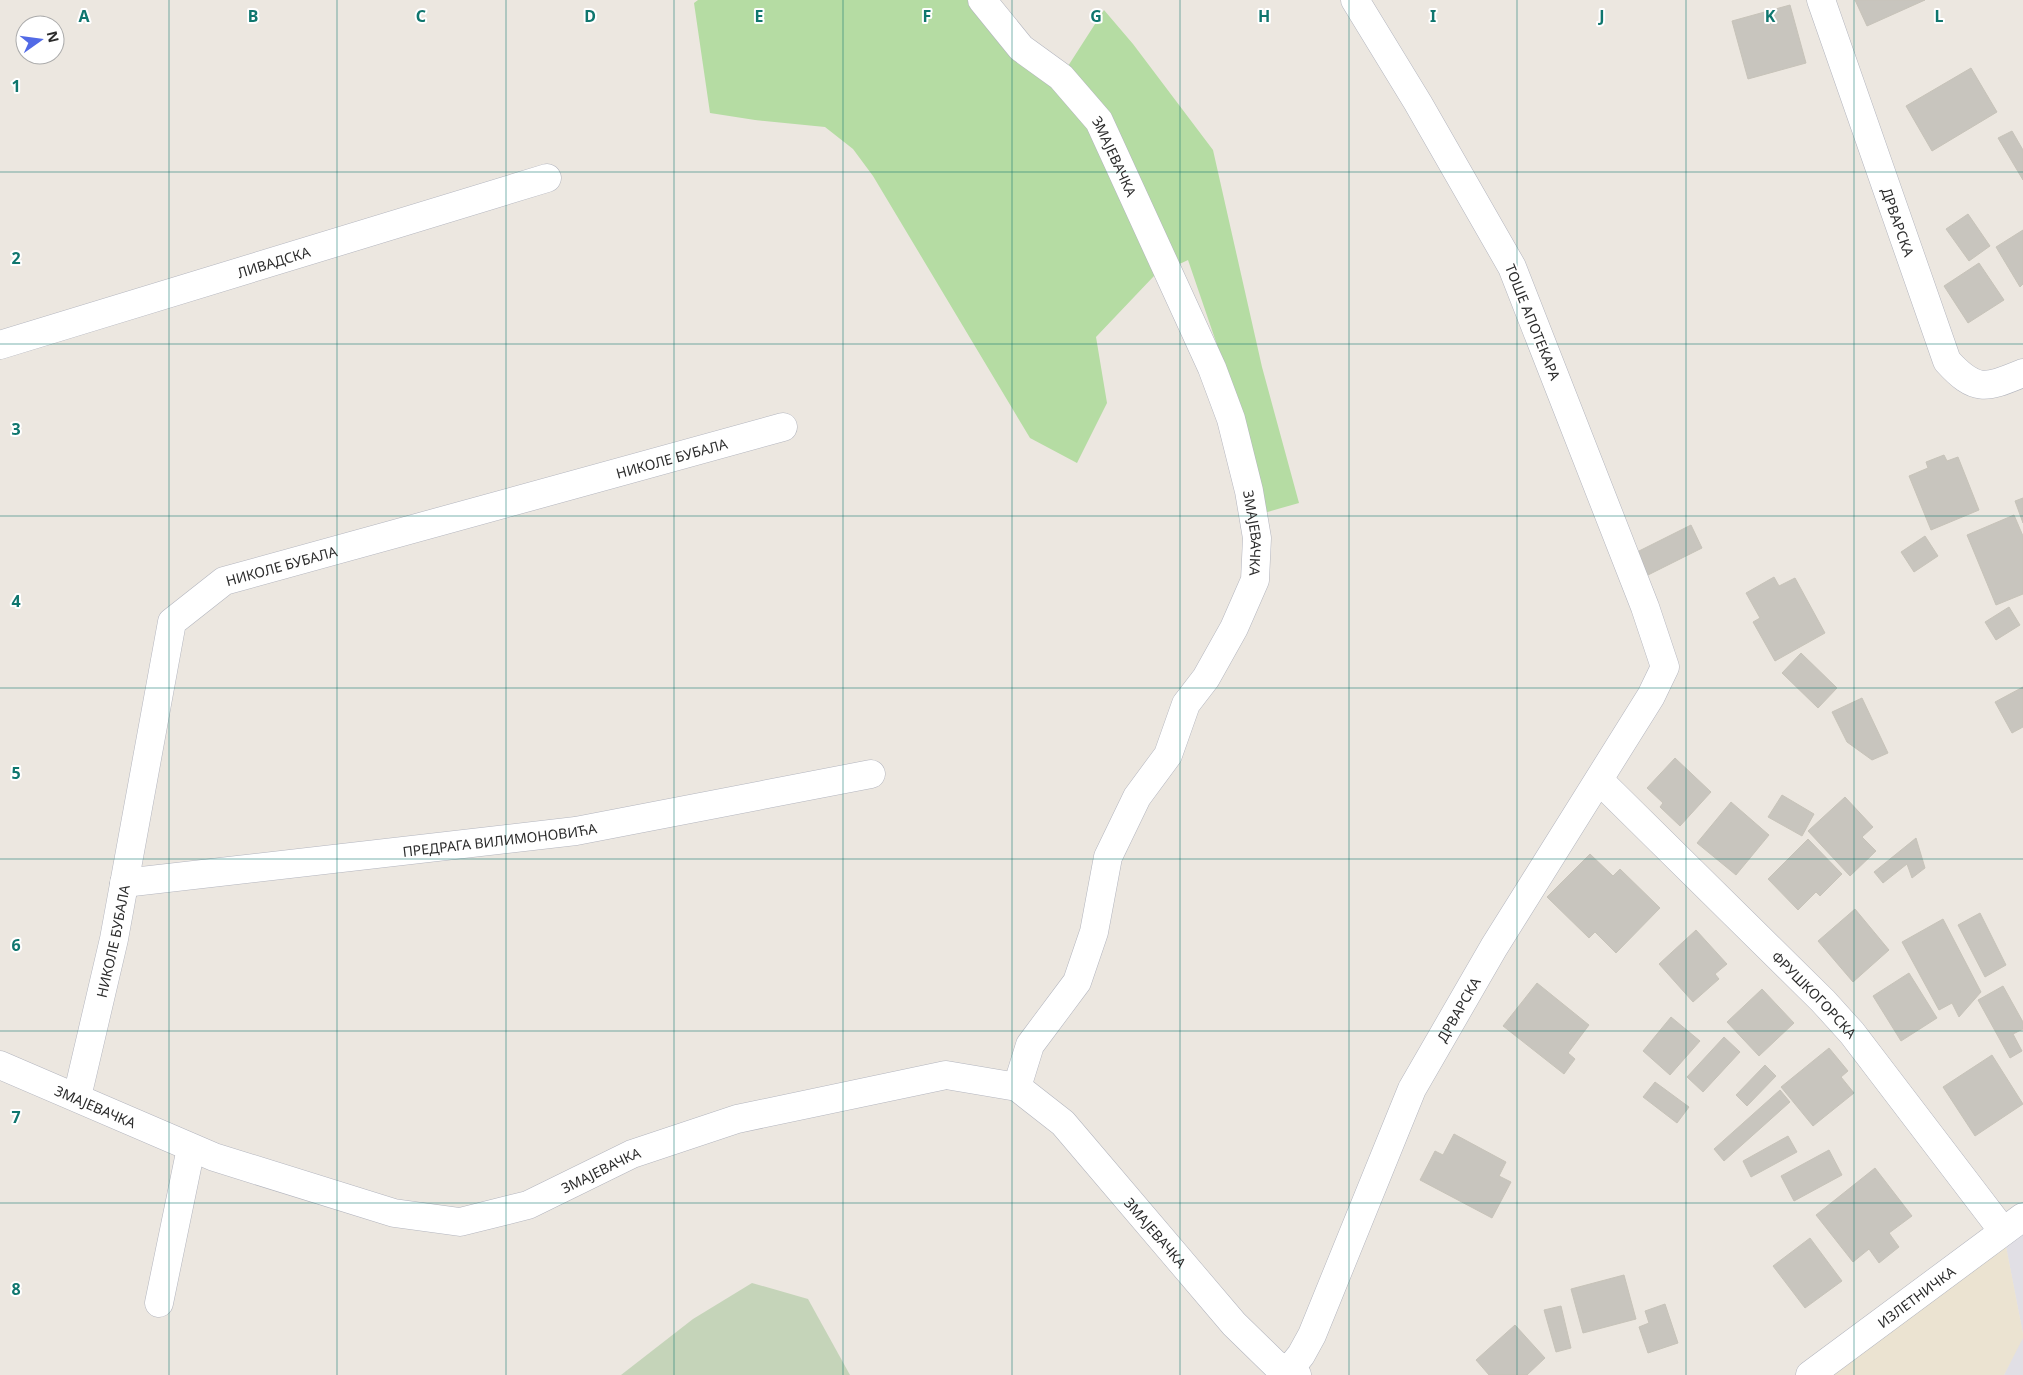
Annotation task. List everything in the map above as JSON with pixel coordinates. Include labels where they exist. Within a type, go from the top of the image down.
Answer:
[{"type":"street","name":"ЗМАЈЕВАЧКА","points":[[982,0],[1020,48],[1061,77],[1099,121],[1212,368],[1231,418],[1249,491],[1257,538],[1255,580],[1234,628],[1206,678],[1186,704],[1168,755],[1137,797],[1108,858],[1094,932],[1077,982],[1030,1045],[1016,1087]]},
{"type":"street","name":"ТОШЕ АПОТЕКАРА","points":[[1355,0],[1418,103],[1512,267],[1619,545],[1645,607],[1664,667]]},
{"type":"street","name":"ДРВАРСКА","points":[[1821,0],[1947,361],[1966,380],[1974,384],[1993,385],[2023,373]]},
{"type":"street","name":"ЛИВАДСКА","points":[[0,345],[547,178]]},
{"type":"street","name":"НИКОЛЕ БУБАЛА","points":[[76,1097],[114,939],[172,622],[224,581],[783,427]]},
{"type":"street","name":"ДРВАРСКА","points":[[1293,1373],[1312,1336],[1412,1089],[1494,947],[1651,696],[1664,667]]},
{"type":"street","name":"ПРЕДРАГА ВИЛИМОНОВИЋА","points":[[124,883],[576,831],[871,774]]},
{"type":"street","name":"ФРУШКОГОРСКА","points":[[1599,780],[1824,1001],[2013,1224]]},
{"type":"street","name":"ЗМАЈЕВАЧКА","points":[[0,1065],[214,1157],[394,1214],[460,1222],[528,1206],[632,1154],[738,1119],[946,1075],[1016,1087],[1063,1123],[1234,1324],[1265,1356],[1293,1373]]},
{"type":"street","points":[[159,1303],[191,1148]]},
{"type":"street","name":"ИЗЛЕТНИЧКА","points":[[1810,1375],[2013,1224]]},
{"type":"shaded area","points":[[2023,1217],[2023,1334],[2003,1231]]},
{"type":"shaded area","points":[[2003,1231],[2023,1334],[2023,1338],[2004,1375],[1810,1375]]},
{"type":"shaded area","points":[[2023,1336],[2023,1375],[2004,1375]]},
{"type":"green space","points":[[698,0],[982,0],[1061,77],[1104,10],[1133,44],[1213,150],[1262,367],[1299,503],[1253,516],[1253,450],[1188,260],[1154,276],[1096,337],[1107,403],[1077,463],[1030,438],[873,176],[853,149],[825,127],[755,120],[710,113],[694,3]]},
{"type":"green space","points":[[752,1283],[808,1299],[850,1375],[621,1375],[693,1319]]},
{"type":"building","points":[[1855,0],[1925,0],[1867,26]]},
{"type":"building","points":[[1790,5],[1806,63],[1748,79],[1732,21]]},
{"type":"building","points":[[1971,68],[1997,112],[1932,151],[1906,106]]},
{"type":"building","points":[[2012,131],[2023,150],[2023,180],[1998,138]]},
{"type":"building","points":[[1968,214],[1990,246],[1969,261],[1946,229]]},
{"type":"building","points":[[2023,230],[2023,284],[2020,287],[1996,247]]},
{"type":"building","points":[[1979,263],[2004,300],[1968,323],[1944,286]]},
{"type":"building","points":[[1944,455],[1947,461],[1958,457],[1979,510],[1931,530],[1909,476],[1928,468],[1926,462]]},
{"type":"building","points":[[2023,498],[2023,523],[2015,501]]},
{"type":"building","points":[[2014,515],[2023,536],[2023,594],[1996,605],[1967,535]]},
{"type":"building","points":[[1691,525],[1702,548],[1648,575],[1637,552]]},
{"type":"building","points":[[1925,536],[1938,556],[1914,572],[1901,552]]},
{"type":"building","points":[[1774,577],[1779,586],[1795,578],[1825,633],[1775,661],[1753,622],[1760,618],[1746,593]]},
{"type":"building","points":[[2009,607],[2020,625],[1996,640],[1985,622]]},
{"type":"building","points":[[1801,653],[1837,688],[1818,708],[1782,673]]},
{"type":"building","points":[[2023,687],[2023,727],[2012,733],[1995,702]]},
{"type":"building","points":[[1862,698],[1888,753],[1872,760],[1847,742],[1832,712]]},
{"type":"building","points":[[1675,758],[1711,792],[1680,826],[1660,807],[1663,803],[1647,788]]},
{"type":"building","points":[[1782,795],[1814,814],[1802,836],[1768,817]]},
{"type":"building","points":[[1845,797],[1873,827],[1862,837],[1876,851],[1850,876],[1808,831]]},
{"type":"building","points":[[1731,802],[1769,835],[1736,875],[1697,843]]},
{"type":"building","points":[[1916,838],[1925,868],[1912,878],[1907,864],[1883,883],[1874,872]]},
{"type":"building","points":[[1808,839],[1842,874],[1820,896],[1816,892],[1798,910],[1768,879]]},
{"type":"building","points":[[1590,854],[1613,876],[1620,869],[1660,908],[1616,953],[1595,932],[1589,938],[1547,897]]},
{"type":"building","points":[[1855,909],[1889,950],[1853,982],[1818,941]]},
{"type":"building","points":[[1980,913],[2006,965],[1985,977],[1958,925]]},
{"type":"building","points":[[1943,919],[1981,992],[1959,1017],[1952,1003],[1939,1010],[1902,942]]},
{"type":"building","points":[[1696,930],[1727,964],[1715,974],[1719,979],[1693,1002],[1659,964]]},
{"type":"building","points":[[1909,973],[1937,1018],[1901,1041],[1873,996]]},
{"type":"building","points":[[1537,983],[1589,1025],[1568,1053],[1575,1059],[1564,1074],[1503,1026]]},
{"type":"building","points":[[2003,986],[2023,1022],[2023,1029],[2013,1034],[2022,1051],[2010,1058],[1978,1000]]},
{"type":"building","points":[[1762,989],[1794,1023],[1759,1056],[1727,1022]]},
{"type":"building","points":[[1671,1017],[1700,1041],[1670,1075],[1643,1051]]},
{"type":"building","points":[[1724,1037],[1740,1052],[1703,1092],[1687,1077]]},
{"type":"building","points":[[1829,1048],[1848,1071],[1841,1077],[1854,1093],[1813,1126],[1781,1087]]},
{"type":"building","points":[[1992,1055],[2023,1104],[1975,1136],[1943,1087]]},
{"type":"building","points":[[1765,1065],[1776,1076],[1747,1106],[1736,1095]]},
{"type":"building","points":[[1655,1082],[1689,1107],[1677,1123],[1643,1097]]},
{"type":"building","points":[[1780,1090],[1790,1102],[1724,1161],[1714,1149]]},
{"type":"building","points":[[1454,1134],[1506,1162],[1499,1176],[1511,1182],[1492,1218],[1420,1180],[1435,1151],[1443,1155]]},
{"type":"building","points":[[1788,1136],[1797,1152],[1751,1177],[1743,1161]]},
{"type":"building","points":[[1829,1150],[1842,1175],[1794,1201],[1781,1176]]},
{"type":"building","points":[[1875,1168],[1912,1216],[1889,1233],[1899,1247],[1879,1263],[1869,1249],[1853,1262],[1816,1215]]},
{"type":"building","points":[[1810,1238],[1842,1281],[1805,1308],[1773,1266]]},
{"type":"building","points":[[1624,1275],[1636,1319],[1583,1333],[1571,1289]]},
{"type":"building","points":[[1665,1304],[1678,1343],[1648,1353],[1639,1327],[1649,1323],[1645,1311]]},
{"type":"building","points":[[1561,1306],[1571,1348],[1556,1352],[1544,1310]]},
{"type":"building","points":[[1515,1325],[1545,1358],[1527,1375],[1489,1375],[1476,1360]]}]
